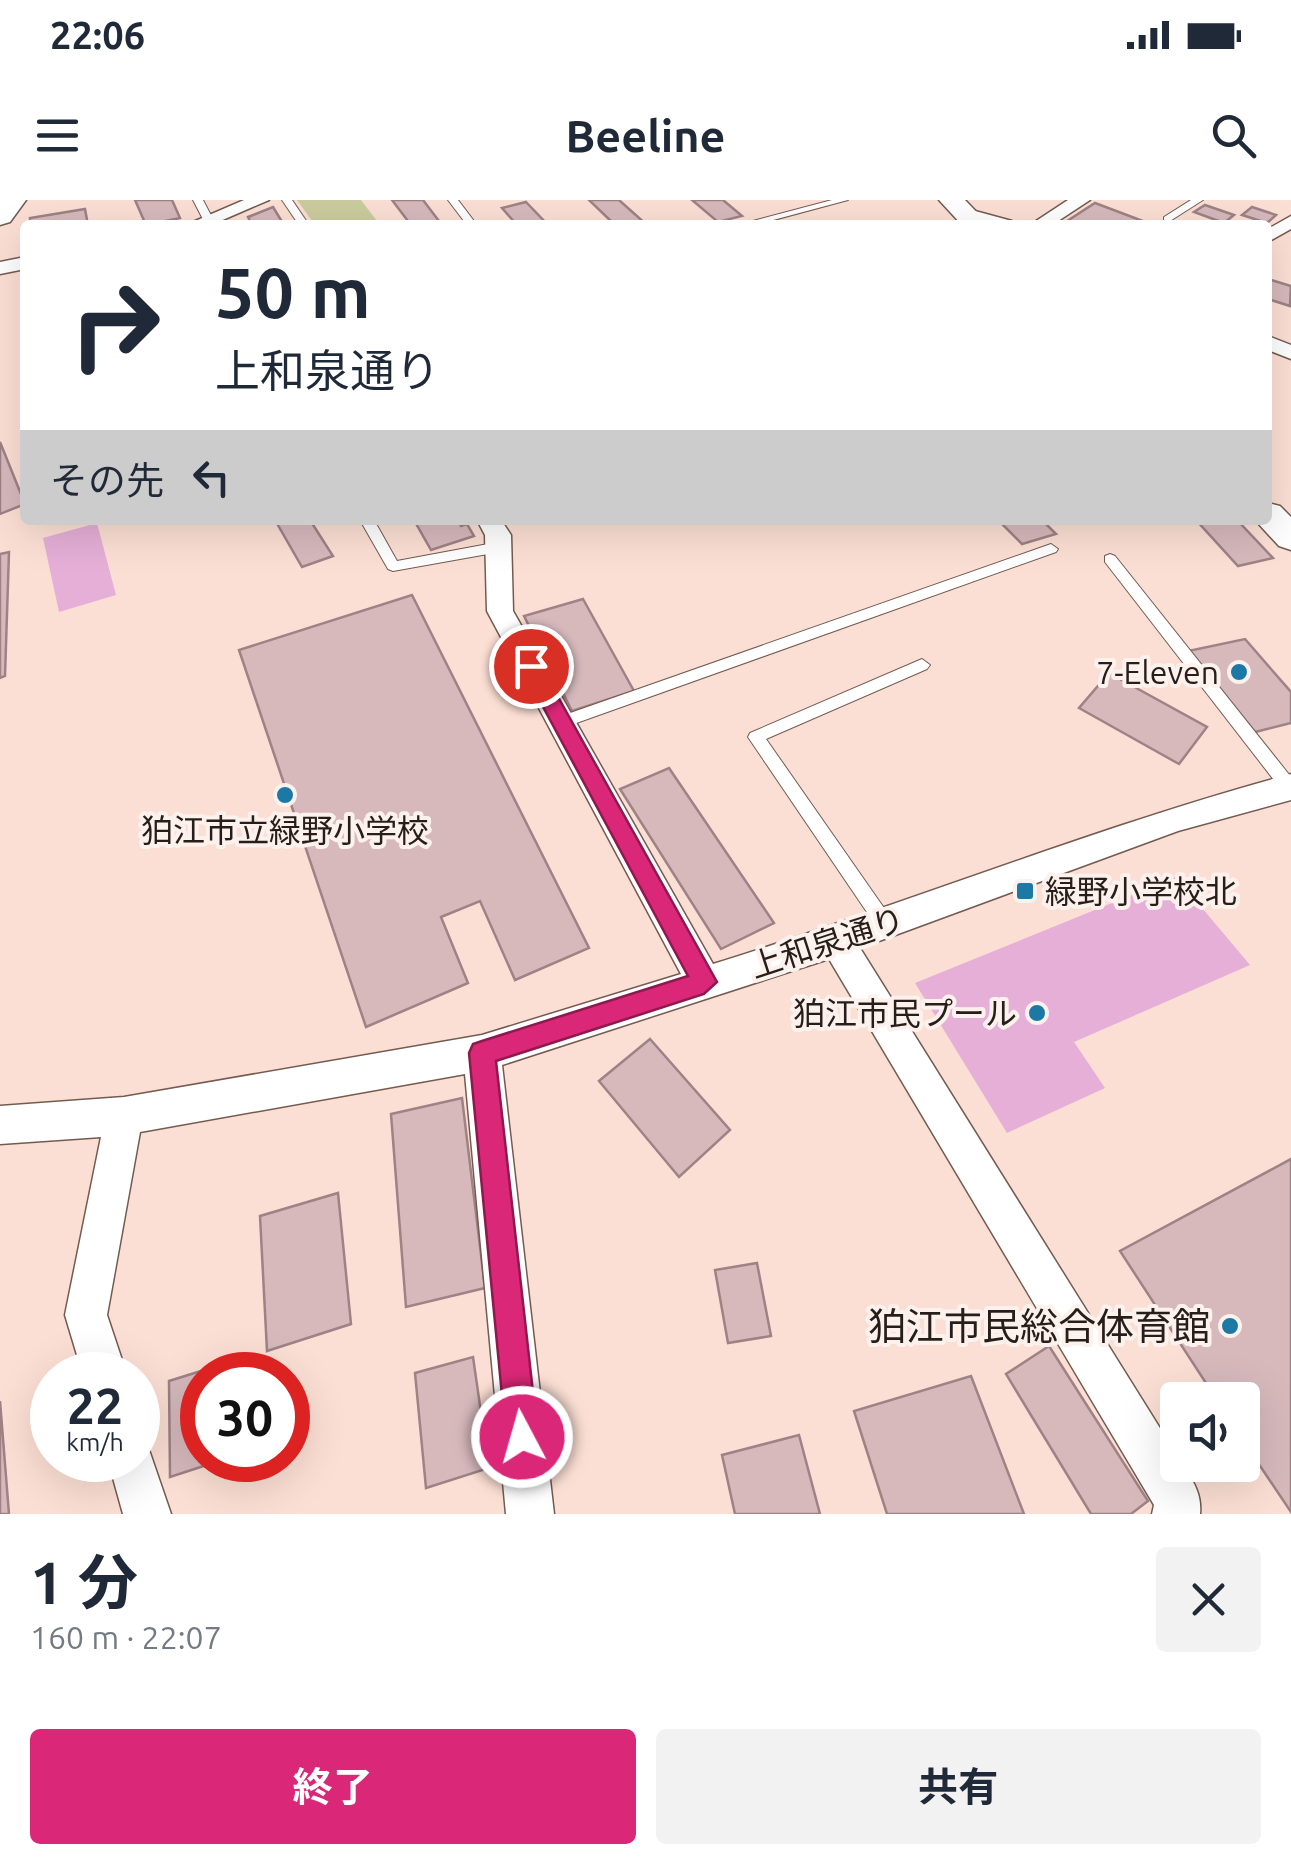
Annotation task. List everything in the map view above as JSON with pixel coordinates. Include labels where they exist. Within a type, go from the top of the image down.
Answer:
[{"type":"main road","points":[[0,216],[12,200]]},
{"type":"street","points":[[212,220],[260,200]]},
{"type":"street","points":[[1047,220],[1081,200]]},
{"type":"street","points":[[963,212],[989,220]]},
{"type":"street","points":[[1272,518],[1291,538]]},
{"type":"street","points":[[494,534],[500,612],[704,982]]},
{"type":"street","name":"上和泉通り","points":[[0,1125],[124,1116],[482,1053],[837,941],[1175,819],[1291,787]]},
{"type":"street","points":[[837,941],[1178,1501],[1176,1514]]},
{"type":"street","points":[[482,1053],[530,1514]]},
{"type":"street","points":[[97,1352],[86,1315],[124,1116]]},
{"type":"street","points":[[138,1482],[147,1514]]},
{"type":"lane","points":[[453,200],[468,220]]},
{"type":"lane","points":[[763,220],[843,200]]},
{"type":"lane","points":[[1167,219],[1198,200]]},
{"type":"lane","points":[[370,525],[394,566],[494,534]]},
{"type":"lane","points":[[562,722],[1051,548]]},
{"type":"lane","points":[[1110,560],[1291,787]]},
{"type":"lane","points":[[885,924],[756,737],[922,665]]},
{"type":"green space","points":[[297,200],[361,200],[376,220],[311,220]]},
{"type":"shaded area","points":[[98,525],[116,595],[59,612],[43,538]]},
{"type":"shaded area","name":"狛江市民プール","points":[[1176,877],[1250,965],[1074,1042],[1105,1088],[1007,1133],[915,983]]},
{"type":"building","points":[[135,200],[172,200],[180,218],[170,220],[144,220]]},
{"type":"building","points":[[392,200],[423,200],[438,220],[407,220]]},
{"type":"building","points":[[589,200],[619,200],[641,220],[610,220]]},
{"type":"building","points":[[692,200],[723,200],[742,216],[716,220]]},
{"type":"building","points":[[526,202],[543,220],[513,220],[502,208]]},
{"type":"building","points":[[1095,203],[1140,220],[1069,220]]},
{"type":"building","points":[[1205,205],[1234,215],[1228,220],[1216,220],[1194,212]]},
{"type":"building","points":[[273,207],[281,220],[250,220],[248,217]]},
{"type":"building","points":[[1252,207],[1276,215],[1270,220],[1258,220],[1242,215]]},
{"type":"building","points":[[85,209],[87,220],[30,220]]},
{"type":"building","points":[[1272,280],[1291,286],[1290,306],[1272,300]]},
{"type":"building","points":[[0,442],[20,492],[20,506],[0,514]]},
{"type":"building","points":[[278,525],[313,525],[333,556],[302,567]]},
{"type":"building","points":[[417,525],[468,525],[474,536],[431,550]]},
{"type":"building","points":[[1003,525],[1047,525],[1056,534],[1022,544]]},
{"type":"building","points":[[1201,525],[1242,525],[1273,558],[1238,566]]},
{"type":"building","points":[[9,552],[5,676],[0,678],[0,554]]},
{"type":"building","points":[[412,595],[589,948],[515,980],[480,901],[441,917],[468,983],[366,1027],[239,650]]},
{"type":"building","points":[[583,599],[634,691],[572,711],[524,616]]},
{"type":"building","name":"7-Eleven","points":[[1245,639],[1291,692],[1291,723],[1255,732],[1188,651]]},
{"type":"building","points":[[1109,673],[1207,727],[1179,764],[1079,708]]},
{"type":"building","points":[[669,768],[774,923],[721,949],[620,789]]},
{"type":"building","points":[[650,1039],[730,1130],[679,1177],[599,1081]]},
{"type":"building","points":[[462,1098],[485,1288],[406,1307],[391,1114]]},
{"type":"building","name":"狛江市民総合体育館","points":[[1291,1159],[1291,1512],[1260,1466],[1260,1382],[1205,1382],[1120,1251]]},
{"type":"building","points":[[338,1193],[351,1324],[267,1351],[260,1216]]},
{"type":"building","points":[[757,1263],[771,1336],[728,1343],[715,1270]]},
{"type":"building","points":[[1049,1346],[1148,1501],[1131,1514],[1091,1514],[1006,1374]]},
{"type":"building","points":[[473,1357],[489,1468],[426,1488],[415,1373]]},
{"type":"building","points":[[971,1376],[1024,1514],[887,1514],[854,1411]]},
{"type":"building","points":[[180,1378],[180,1474],[170,1477],[169,1381]]},
{"type":"building","points":[[0,1401],[9,1514],[0,1514]]},
{"type":"building","points":[[799,1435],[820,1514],[735,1514],[722,1455]]},
{"type":"place","name":"7-Eleven","points":[[1239,672]]},
{"type":"place","name":"狛江市立緑野小学校","points":[[285,795]]},
{"type":"place","name":"緑野小学校北","points":[[1025,891]]},
{"type":"place","name":"狛江市民プール","points":[[1037,1013]]},
{"type":"place","name":"狛江市民総合体育館","points":[[1230,1326]]},
{"type":"route","points":[[522,1437],[482,1053],[704,982],[531,666]]}]
